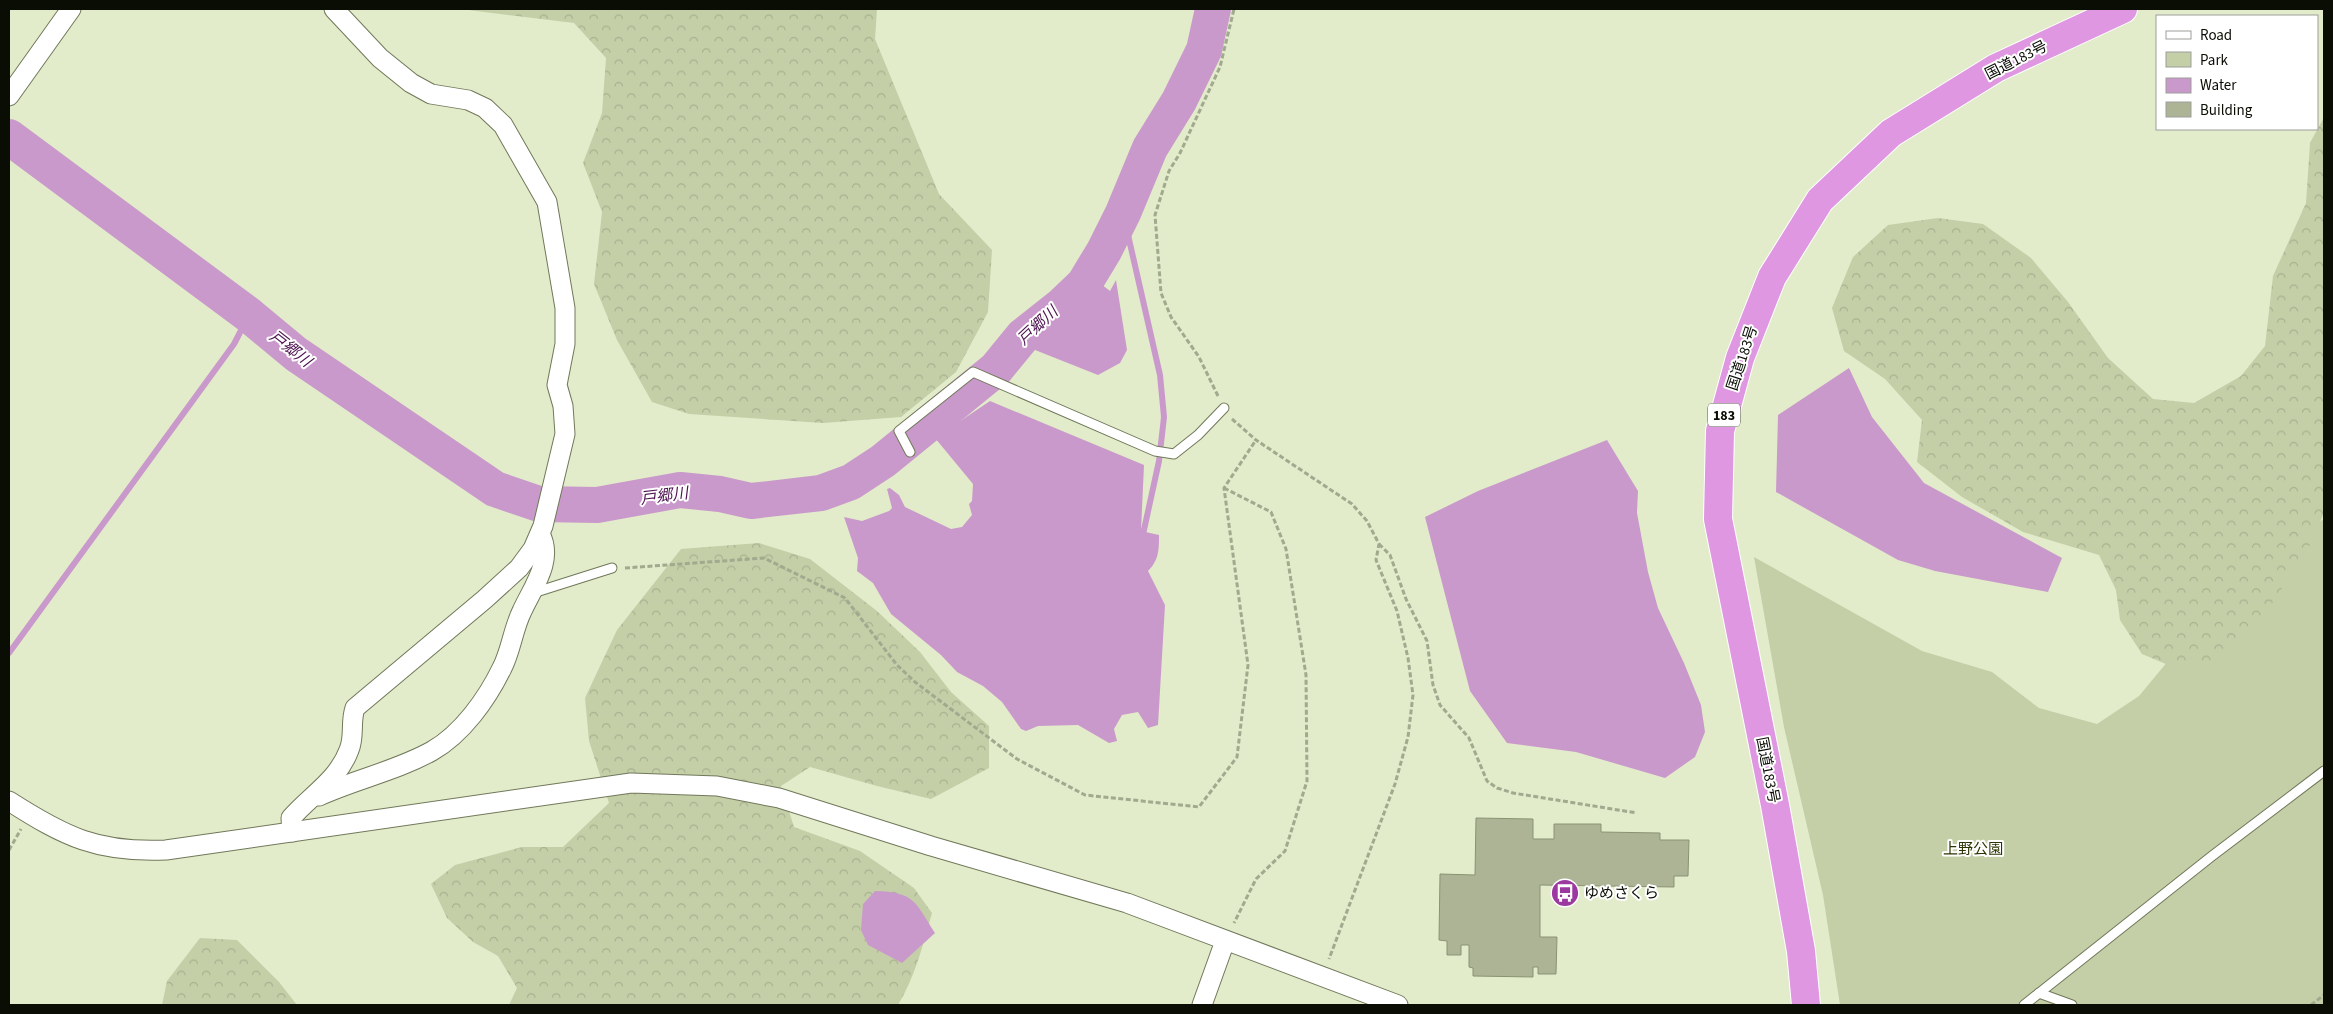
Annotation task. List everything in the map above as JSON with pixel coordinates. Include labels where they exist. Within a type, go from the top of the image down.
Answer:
[{"type":"highway","name":"国道183号","points":[[1806,1005],[1801,951],[1718,518],[1720,432],[1740,358],[1772,278],[1820,200],[1891,133],[1996,68],[2123,9]]},
{"type":"street","points":[[9,96],[71,9]]},
{"type":"street","points":[[292,832],[291,818],[331,779],[350,750],[353,738],[351,719],[355,708],[429,647],[519,568],[533,549],[540,534],[565,434],[563,406],[557,385],[565,344],[565,308],[547,202],[503,125],[485,108],[468,100],[431,94],[411,83],[380,58],[334,9]]},
{"type":"street","points":[[311,800],[339,787],[402,765],[433,750],[456,731],[476,709],[503,666],[512,633],[546,554],[546,544],[540,534]]},
{"type":"street","points":[[9,801],[67,835],[96,845],[136,851],[166,850],[631,783],[717,786],[780,798],[930,846],[1127,903],[1398,1005]]},
{"type":"street","points":[[1202,1005],[1225,941]]},
{"type":"lane","points":[[910,452],[899,431],[973,372],[1155,451],[1169,454],[1174,454],[1198,434],[1224,408]]},
{"type":"lane","points":[[530,594],[612,568]]},
{"type":"lane","points":[[2024,1005],[2212,856],[2322,776]]},
{"type":"lane","points":[[2039,993],[2072,1005]]},
{"type":"path","points":[[1234,9],[1220,67],[1180,153],[1169,171],[1155,216],[1157,256],[1164,301],[1181,334],[1199,357],[1224,408],[1232,419],[1256,440],[1352,504],[1367,521],[1379,544],[1390,555],[1406,599],[1427,641],[1433,685],[1440,705],[1469,738],[1487,781],[1497,788],[1513,793],[1637,813]]},
{"type":"path","points":[[612,568],[764,558],[845,598],[897,665],[915,682],[1017,759],[1085,795],[1199,807],[1237,757],[1248,665],[1224,488],[1256,440]]},
{"type":"path","points":[[1224,488],[1271,512],[1286,550],[1306,675],[1307,781],[1285,851],[1256,879],[1225,941]]},
{"type":"path","points":[[1322,977],[1395,784],[1408,737],[1413,696],[1408,658],[1397,610],[1376,560],[1379,544]]},
{"type":"path","points":[[2311,1005],[2324,995]]},
{"type":"green space","points":[[460,9],[877,9],[875,39],[939,194],[992,250],[988,312],[956,372],[901,417],[823,423],[689,414],[652,402],[617,340],[594,284],[602,212],[583,163],[602,113],[606,58],[574,23]]},
{"type":"green space","points":[[2324,117],[2324,513],[2308,549],[2251,635],[2207,664],[2173,667],[2142,654],[2120,620],[2116,590],[2099,555],[2023,532],[1962,497],[1917,462],[1922,420],[1885,379],[1844,351],[1832,308],[1853,257],[1888,225],[1938,218],[1983,224],[2031,258],[2068,302],[2108,358],[2153,399],[2194,403],[2241,376],[2265,346],[2273,276],[2306,203],[2310,143]]},
{"type":"green space","name":"上野公園","points":[[2324,519],[2324,1005],[1840,1005],[1823,895],[1784,727],[1754,557],[1922,651],[1992,672],[2039,708],[2097,724],[2139,696],[2178,649],[2291,541]]},
{"type":"green space","points":[[759,543],[810,559],[877,611],[920,652],[951,692],[989,726],[989,768],[931,799],[810,767],[781,786],[794,827],[860,851],[914,888],[932,913],[918,961],[904,994],[898,1005],[509,1005],[517,988],[498,956],[473,942],[447,918],[431,884],[455,865],[522,847],[563,847],[609,803],[589,741],[585,698],[617,630],[681,549]]},
{"type":"green space","points":[[200,938],[237,940],[279,982],[297,1005],[162,1005],[167,981]]},
{"type":"water","points":[[1104,273],[1101,284],[1110,291],[1116,280],[1127,350],[1120,363],[1098,375],[1030,348],[1058,327],[1069,312],[1082,302]]},
{"type":"water","points":[[1849,368],[1872,417],[1924,483],[2062,558],[2048,592],[1935,571],[1898,560],[1776,492],[1778,415]]},
{"type":"water","points":[[990,401],[1144,465],[1141,531],[1159,535],[1158,554],[1148,571],[1165,605],[1158,725],[1148,728],[1138,712],[1122,715],[1114,729],[1117,741],[1109,743],[1078,725],[1038,726],[1026,731],[1021,729],[1002,702],[983,686],[957,672],[941,655],[891,614],[873,583],[857,571],[858,558],[844,517],[862,521],[889,511],[892,508],[887,489],[890,488],[899,495],[905,507],[951,529],[962,527],[972,515],[969,504],[972,501],[973,484],[935,438]]},
{"type":"water","points":[[1607,440],[1638,491],[1637,513],[1648,572],[1658,608],[1701,705],[1705,732],[1695,757],[1665,778],[1576,752],[1507,743],[1470,691],[1425,517],[1478,491]]},
{"type":"water","points":[[875,891],[898,894],[912,901],[918,906],[935,933],[902,963],[868,945],[861,930],[863,904]]},
{"type":"building","points":[[1476,818],[1533,819],[1533,839],[1554,839],[1554,824],[1601,824],[1601,832],[1660,833],[1660,840],[1689,840],[1688,876],[1674,876],[1674,887],[1540,885],[1540,937],[1557,937],[1556,974],[1538,974],[1538,967],[1533,967],[1533,977],[1473,976],[1473,968],[1469,967],[1469,945],[1461,945],[1461,955],[1447,955],[1447,941],[1439,940],[1440,874],[1475,875]]},
{"type":"waterway","name":"戸郷川","points":[[9,137],[249,315],[296,354],[495,489],[539,504],[597,505],[680,490],[720,494],[751,501],[821,493],[851,482],[883,461],[996,369],[1023,336],[1061,306],[1084,284],[1104,251],[1123,213],[1150,148],[1179,101],[1204,50],[1213,9]]},
{"type":"waterway","points":[[1123,213],[1160,375],[1164,417],[1159,461],[1142,539]]},
{"type":"waterway","points":[[9,653],[234,344],[249,315]]},
{"type":"place","name":"ゆめさくら","points":[[1565,893]]}]
